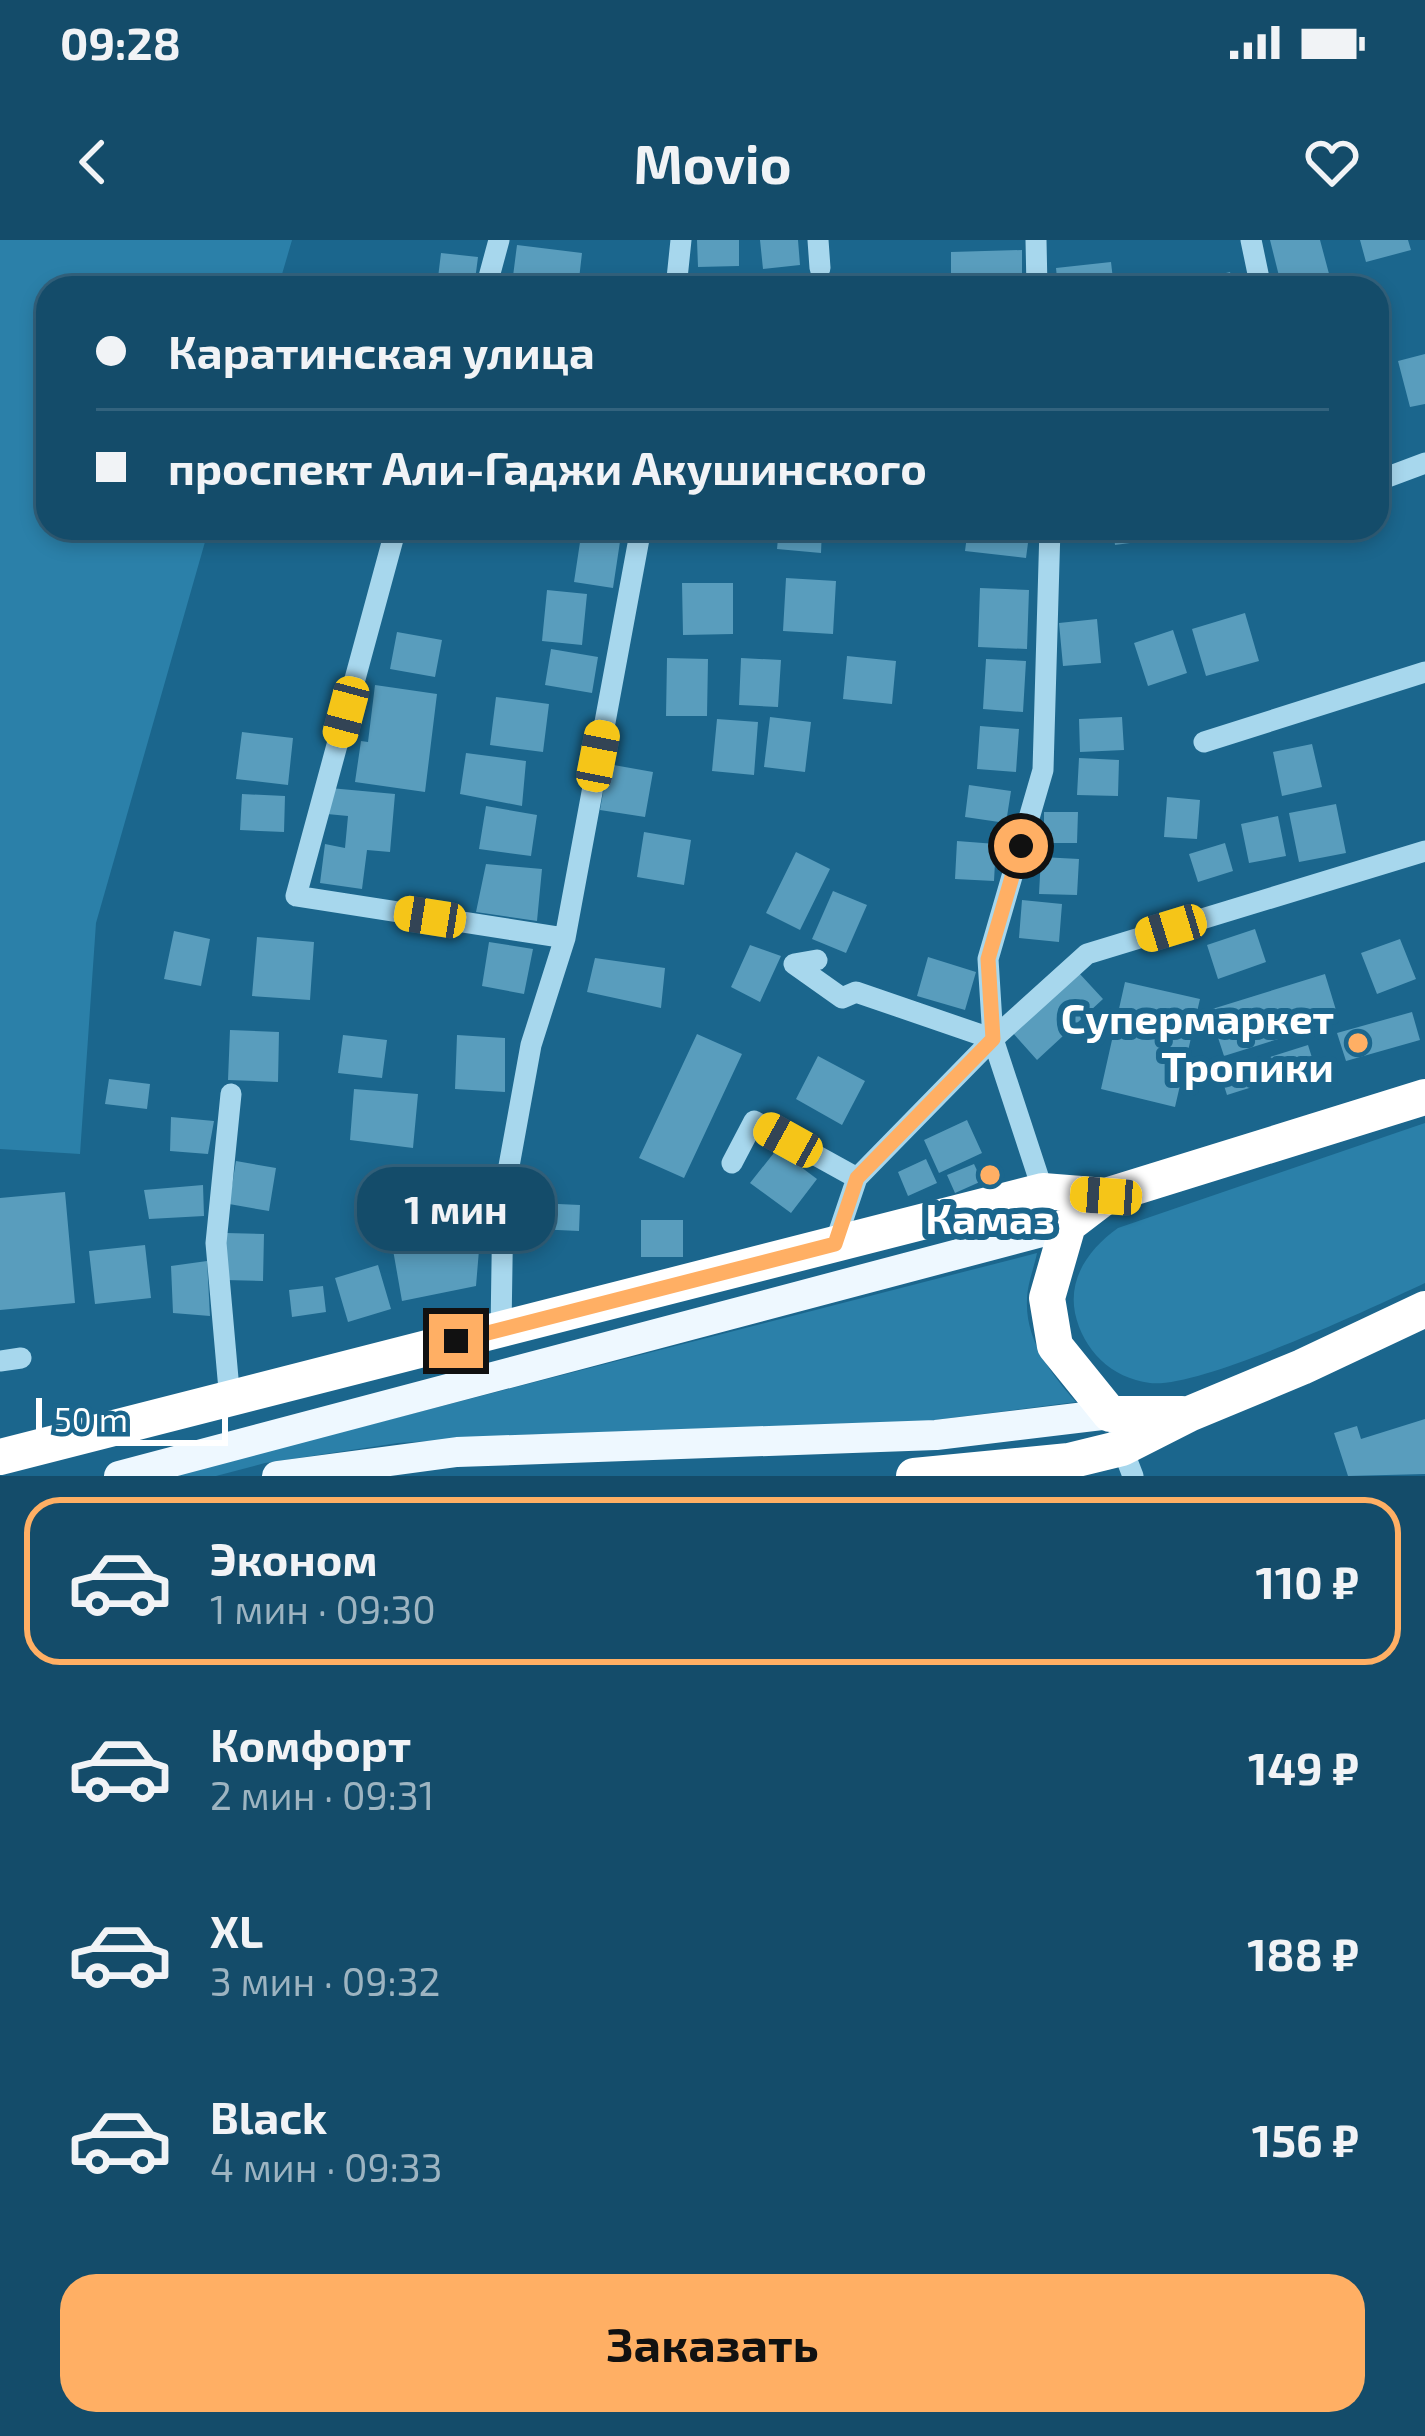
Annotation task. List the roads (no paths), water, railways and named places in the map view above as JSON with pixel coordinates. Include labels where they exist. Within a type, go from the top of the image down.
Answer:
[{"type":"highway","points":[[1122,1446],[1055,1346],[1047,1298],[1068,1225],[1106,1196],[1425,1097]]},
{"type":"highway","points":[[0,1456],[1042,1191],[1106,1196]]},
{"type":"highway","points":[[914,1476],[1069,1461],[1122,1446],[1425,1309]]},
{"type":"main road","points":[[119,1476],[1068,1225]]},
{"type":"main road","points":[[277,1476],[457,1452],[936,1435],[1122,1446]]},
{"type":"street","points":[[490,276],[499,240]]},
{"type":"street","points":[[677,276],[680,240]]},
{"type":"street","points":[[818,240],[820,268]]},
{"type":"street","points":[[1036,240],[1037,276]]},
{"type":"street","points":[[1251,240],[1258,276]]},
{"type":"street","points":[[1389,476],[1425,463]]},
{"type":"street","points":[[393,540],[296,896],[565,938]]},
{"type":"street","points":[[501,1329],[503,1199],[531,1046],[565,938],[638,540]]},
{"type":"street","points":[[1042,1191],[993,1039],[988,959],[1043,770],[1050,540]]},
{"type":"street","points":[[1204,742],[1425,672]]},
{"type":"street","points":[[835,1244],[857,1178],[993,1039],[1087,954],[1425,851]]},
{"type":"street","points":[[818,960],[794,964],[842,998],[856,992],[993,1039]]},
{"type":"street","points":[[230,1401],[216,1243],[231,1094]]},
{"type":"street","points":[[732,1162],[754,1121],[857,1178]]},
{"type":"place","name":"Супермаркет Тропики","points":[[1358,1043]]},
{"type":"place","name":"Камаз","points":[[990,1175]]}]
